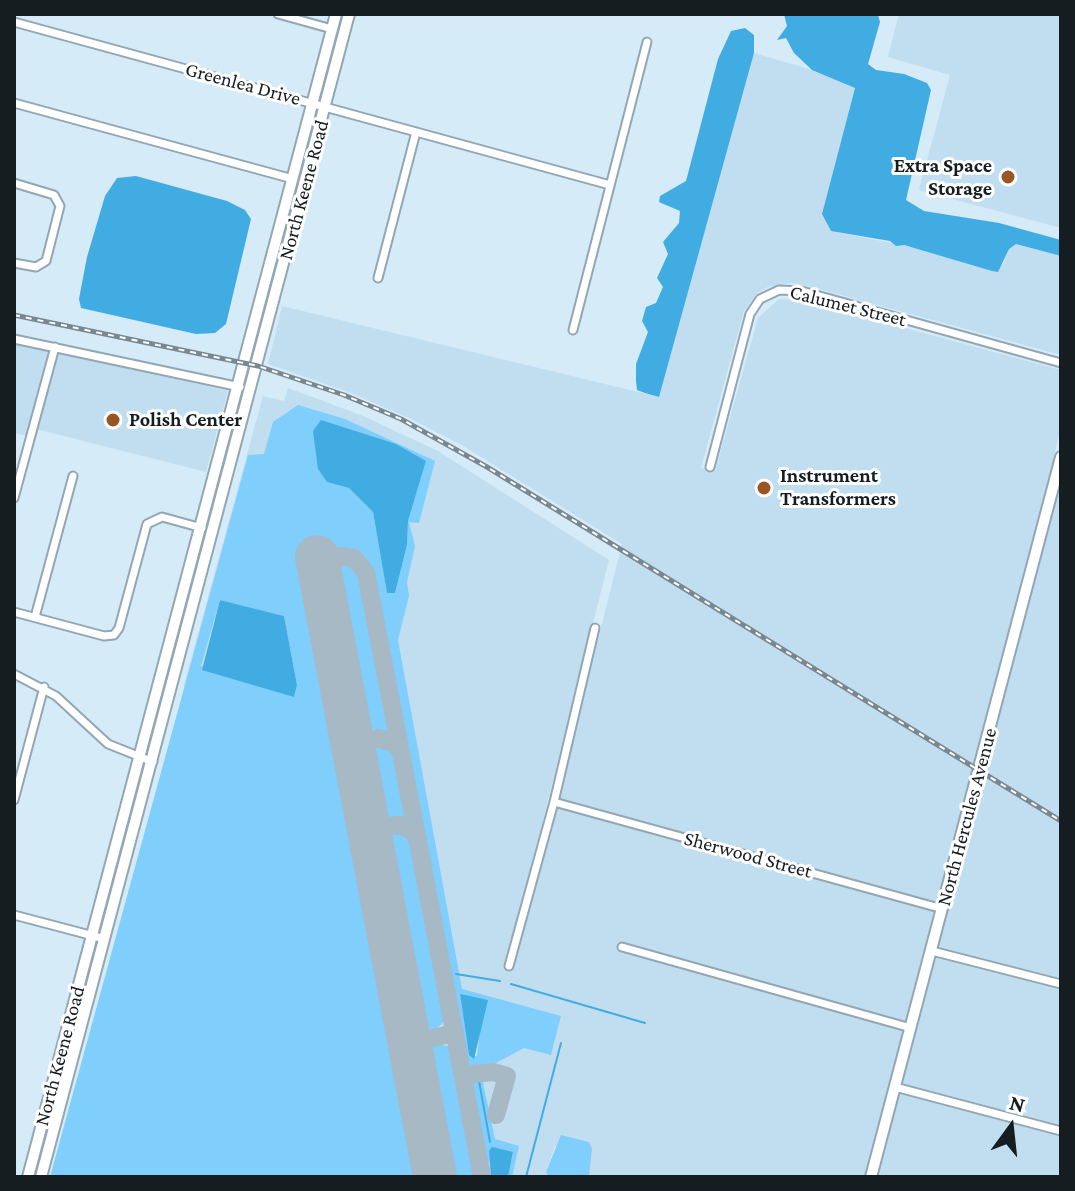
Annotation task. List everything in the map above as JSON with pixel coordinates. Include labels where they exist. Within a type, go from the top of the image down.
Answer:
[{"type":"main road","name":"North Keene Road","points":[[28,1177],[240,387],[336,14]]},
{"type":"main road","name":"North Keene Road","points":[[41,1177],[349,14]]},
{"type":"main road","name":"North Hercules Avenue","points":[[871,1177],[1061,457]]},
{"type":"street","points":[[278,14],[332,29]]},
{"type":"street","name":"Greenlea Drive","points":[[14,22],[610,185]]},
{"type":"street","points":[[573,330],[647,42]]},
{"type":"street","points":[[14,103],[293,179]]},
{"type":"street","points":[[378,278],[416,132]]},
{"type":"street","points":[[14,183],[54,195],[60,206],[46,261],[36,267],[14,263]]},
{"type":"street","name":"Calumet Street","points":[[710,467],[750,314],[760,299],[779,290],[802,291],[1061,363]]},
{"type":"street","points":[[14,339],[240,387]]},
{"type":"street","points":[[14,498],[55,347]]},
{"type":"street","points":[[35,617],[73,476]]},
{"type":"street","points":[[14,612],[104,636],[114,635],[119,628],[147,524],[162,517],[202,528]]},
{"type":"street","points":[[509,966],[554,802],[595,628]]},
{"type":"street","points":[[14,674],[44,687],[101,739],[153,762]]},
{"type":"street","points":[[14,800],[44,687]]},
{"type":"street","name":"Sherwood Street","points":[[554,802],[943,909]]},
{"type":"street","points":[[14,915],[105,939]]},
{"type":"street","points":[[622,947],[911,1028]]},
{"type":"street","points":[[932,951],[1061,984]]},
{"type":"street","points":[[895,1087],[1061,1131]]},
{"type":"shaded area","points":[[784,14],[878,15],[880,22],[868,64],[876,70],[904,74],[927,83],[931,90],[906,200],[924,211],[999,223],[1061,240],[1061,256],[1016,244],[1009,249],[998,272],[904,245],[896,246],[890,241],[831,231],[822,214],[855,88],[812,70],[794,53],[786,38],[777,40],[787,26]]},
{"type":"shaded area","points":[[899,14],[1061,14],[1061,228],[919,190],[950,75],[888,57]]},
{"type":"shaded area","points":[[745,28],[754,35],[754,53],[659,397],[637,390],[636,364],[648,332],[642,321],[646,307],[656,303],[663,287],[657,278],[668,254],[663,242],[679,223],[680,211],[659,202],[660,196],[686,181],[718,59],[731,31]]},
{"type":"shaded area","points":[[754,53],[855,87],[822,214],[831,231],[1003,265],[1009,248],[1016,244],[1061,256],[1061,355],[804,285],[790,283],[768,287],[757,293],[744,311],[701,468],[715,471],[758,318],[779,299],[801,300],[1061,370],[1061,426],[1022,592],[940,904],[558,799],[622,544],[463,446],[411,419],[351,393],[268,364],[282,306],[659,397]]},
{"type":"shaded area","points":[[136,176],[227,201],[245,210],[251,219],[226,324],[215,333],[196,334],[81,308],[79,299],[87,257],[105,196],[117,178]]},
{"type":"shaded area","points":[[16,343],[50,350],[27,436],[14,433]]},
{"type":"shaded area","points":[[57,352],[228,391],[206,472],[36,429]]},
{"type":"shaded area","points":[[288,388],[361,415],[438,451],[609,560],[505,969],[512,970],[556,806],[938,911],[909,1023],[620,942],[618,949],[907,1030],[868,1177],[589,1177],[592,1149],[555,1146],[546,1172],[549,1177],[391,1177],[184,685],[263,396],[284,401]]},
{"type":"shaded area","points":[[298,405],[345,419],[435,461],[419,523],[409,522],[415,546],[407,582],[409,596],[398,640],[462,989],[561,1016],[551,1055],[524,1048],[496,1063],[475,1068],[466,1064],[369,569],[354,553],[341,551],[305,557],[424,1177],[50,1177],[248,455],[264,454],[273,422]],"holes":[[[336,428],[426,461],[408,521],[407,545],[395,593],[387,593],[373,512],[349,488],[327,482],[318,469],[318,456]],[[220,600],[284,616],[297,685],[294,697],[201,666]],[[460,994],[480,1032],[477,1056],[469,1055]]]},
{"type":"shaded area","points":[[321,420],[396,444],[426,461],[408,521],[407,545],[395,593],[387,593],[373,512],[349,488],[327,482],[318,469],[313,431]]},
{"type":"shaded area","points":[[1061,471],[1061,980],[937,948]]},
{"type":"shaded area","points":[[345,561],[355,564],[361,573],[392,734],[375,730],[362,733],[332,572],[336,563]]},
{"type":"shaded area","points":[[220,600],[284,616],[297,685],[294,697],[202,670]]},
{"type":"shaded area","points":[[376,744],[387,746],[396,755],[409,821],[397,817],[379,820],[366,755]]},
{"type":"shaded area","points":[[396,832],[406,833],[413,841],[447,1019],[436,1029],[424,1029],[417,1022],[384,847],[389,836]]},
{"type":"shaded area","points":[[934,956],[1061,988],[1061,1127],[900,1084]]},
{"type":"shaded area","points":[[460,994],[488,1000],[474,1059],[469,1055]]},
{"type":"shaded area","points":[[434,1044],[448,1046],[453,1051],[477,1177],[446,1177],[424,1059]]},
{"type":"shaded area","points":[[482,1078],[495,1139],[519,1146],[512,1177],[508,1177],[513,1152],[489,1161],[491,1177],[486,1177],[469,1089],[473,1079]]},
{"type":"shaded area","points":[[898,1092],[1061,1135],[1061,1177],[875,1177]]},
{"type":"shaded area","points":[[561,1135],[589,1142],[592,1149],[589,1177],[549,1177],[546,1172]]},
{"type":"shaded area","points":[[492,1147],[513,1152],[508,1177],[491,1177],[489,1151]]},
{"type":"waterway","points":[[456,974],[500,981]]},
{"type":"waterway","points":[[511,984],[645,1023]]},
{"type":"waterway","points":[[526,1177],[561,1043]]},
{"type":"waterway","points":[[479,1081],[490,1142]]},
{"type":"taxiway","points":[[322,581],[326,566],[342,556],[354,558],[366,573],[401,753]]},
{"type":"taxiway","points":[[356,759],[363,744],[378,738],[395,744],[401,753],[482,1177]]},
{"type":"taxiway","points":[[373,850],[381,830],[389,826],[400,825],[411,830],[418,840]]},
{"type":"taxiway","points":[[409,1043],[455,1033]]},
{"type":"taxiway","points":[[463,1075],[493,1072],[507,1076],[496,1115]]},
{"type":"runway","points":[[317,557],[435,1177]]},
{"type":"railway","points":[[14,315],[258,366],[344,395],[401,419],[487,467],[1061,821]]},
{"type":"place","name":"Extra Space Storage","points":[[1008,177]]},
{"type":"place","name":"Polish Center","points":[[113,420]]},
{"type":"place","name":"Instrument Transformers","points":[[764,488]]}]
